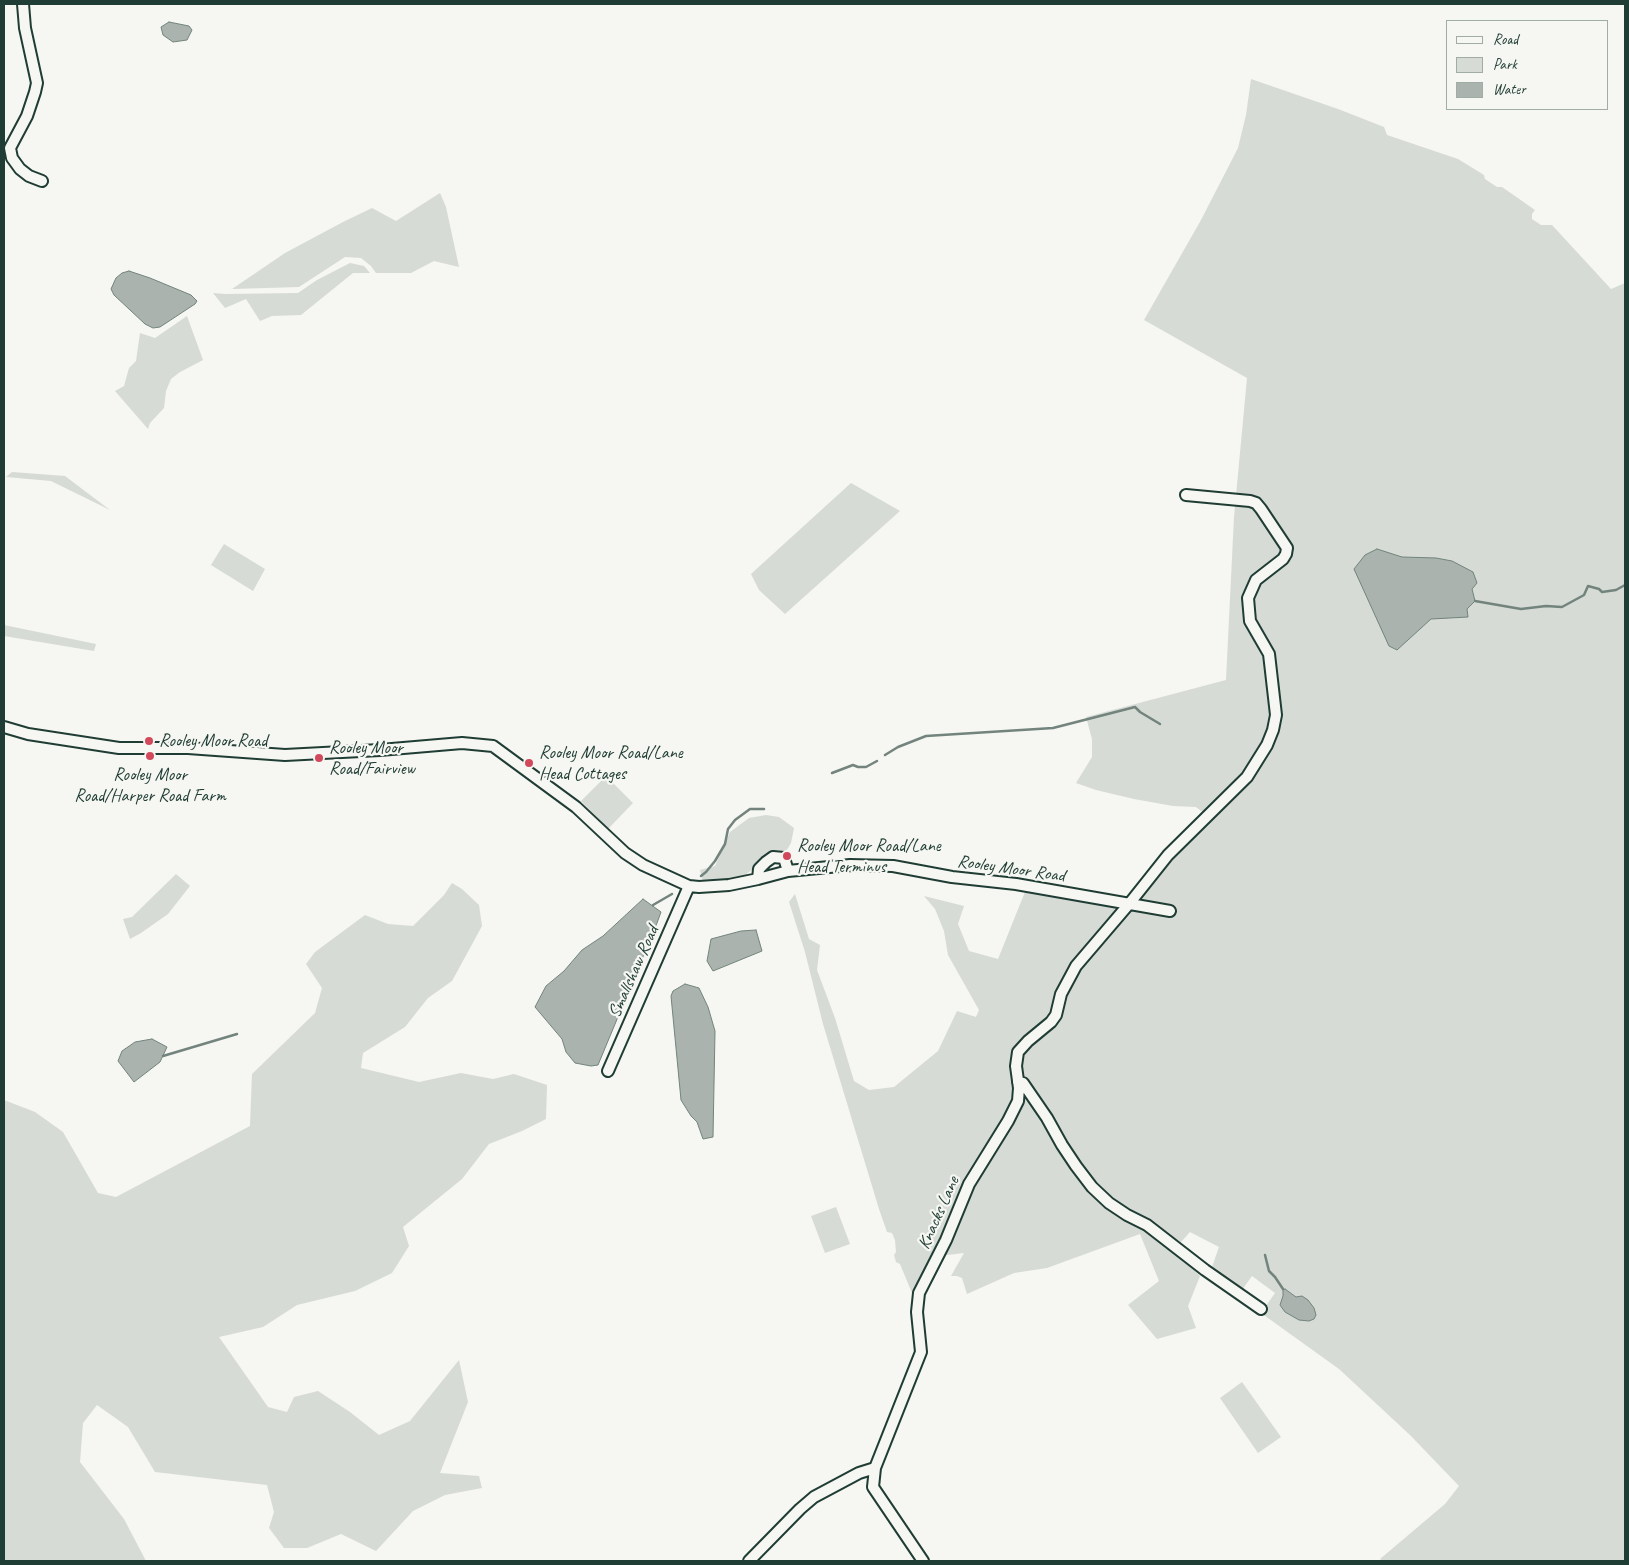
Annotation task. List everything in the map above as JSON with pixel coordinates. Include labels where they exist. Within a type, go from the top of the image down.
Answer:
[{"type":"street","points":[[23,4],[25,28],[37,83],[27,116],[10,148],[12,158],[20,169],[29,176],[42,181]]},
{"type":"street","name":"Knacks Lane","points":[[923,1561],[872,1486],[875,1468],[921,1352],[917,1312],[919,1292],[946,1240],[968,1184],[1014,1111],[1018,1100],[1016,1066],[1018,1052],[1051,1022],[1056,1015],[1061,994],[1076,966],[1168,855],[1247,776],[1267,745],[1273,730],[1276,715],[1270,654],[1250,621],[1248,598],[1256,580],[1283,559],[1287,548],[1262,509],[1256,503],[1186,495]]},
{"type":"street","name":"Rooley Moor Road","points":[[4,727],[28,734],[119,748],[188,748],[286,755],[476,743],[493,746],[576,807],[625,853],[643,865],[689,886],[729,885],[788,871],[850,865],[893,866],[952,877],[1016,884],[1170,911]]},
{"type":"street","points":[[758,879],[759,869],[773,857],[784,858],[788,871]]},
{"type":"street","name":"Smallshaw Road","points":[[608,1071],[689,886]]},
{"type":"street","points":[[1018,1082],[1023,1083],[1076,1166],[1092,1187],[1109,1203],[1147,1225],[1205,1270],[1260,1309]]},
{"type":"street","points":[[749,1561],[814,1497],[859,1473],[875,1468]]},
{"type":"green space","points":[[1251,79],[1338,109],[1384,127],[1387,135],[1458,159],[1484,175],[1485,179],[1497,187],[1502,187],[1535,210],[1532,214],[1532,219],[1541,225],[1552,225],[1611,289],[1625,283],[1625,1561],[1382,1561],[1380,1559],[1445,1504],[1459,1486],[1410,1435],[1339,1369],[1261,1313],[1275,1293],[1252,1276],[1242,1290],[1212,1267],[1219,1247],[1190,1232],[1181,1242],[1158,1227],[1149,1230],[1165,1242],[1200,1276],[1188,1306],[1196,1328],[1157,1339],[1128,1305],[1159,1281],[1140,1234],[1047,1268],[1014,1273],[967,1294],[962,1278],[951,1276],[964,1253],[931,1257],[916,1290],[912,1293],[900,1264],[896,1262],[894,1255],[896,1252],[895,1240],[892,1233],[887,1232],[879,1209],[823,1024],[805,952],[789,902],[795,894],[809,939],[820,945],[817,970],[835,1018],[854,1081],[869,1090],[894,1087],[938,1051],[957,1011],[976,1017],[979,1010],[948,955],[944,931],[935,909],[924,896],[964,906],[958,924],[969,951],[998,959],[1025,892],[1132,910],[1151,880],[1210,818],[1196,807],[1173,806],[1134,799],[1076,783],[1092,757],[1092,739],[1086,717],[1226,680],[1234,517],[1247,378],[1144,320],[1201,220],[1238,148],[1246,115]],"holes":[[[1283,1290],[1296,1297],[1308,1300],[1299,1320],[1280,1305]]]},
{"type":"green space","points":[[440,193],[446,207],[459,267],[434,261],[411,273],[376,273],[361,258],[345,257],[299,287],[232,289],[285,253],[372,208],[396,221]]},
{"type":"green space","points":[[350,263],[364,266],[370,273],[353,273],[301,315],[272,316],[260,321],[246,299],[225,308],[213,293],[298,293],[317,280]]},
{"type":"green space","points":[[187,316],[203,360],[171,379],[166,391],[164,408],[150,423],[148,429],[115,391],[124,386],[129,368],[136,361],[140,333],[155,338]]},
{"type":"green space","points":[[12,472],[65,476],[110,510],[51,481],[6,477]]},
{"type":"green space","points":[[851,483],[900,511],[785,614],[759,590],[751,574]]},
{"type":"green space","points":[[224,544],[265,569],[253,591],[211,565]]},
{"type":"green space","points":[[4,625],[96,644],[94,651],[4,636]]},
{"type":"green space","points":[[606,776],[633,803],[608,829],[581,801]]},
{"type":"green space","points":[[766,815],[779,817],[794,828],[791,843],[785,853],[773,853],[744,876],[703,882],[700,870],[715,866],[730,832],[749,818]]},
{"type":"green space","points":[[176,874],[190,886],[168,914],[130,939],[123,919],[132,917]]},
{"type":"green space","points":[[452,883],[462,889],[479,905],[482,926],[452,981],[428,998],[405,1027],[363,1053],[361,1068],[419,1082],[461,1073],[493,1079],[514,1074],[547,1085],[546,1119],[489,1144],[462,1179],[403,1227],[409,1246],[392,1273],[355,1291],[297,1305],[263,1327],[219,1337],[268,1407],[287,1412],[294,1397],[318,1391],[350,1412],[379,1435],[410,1421],[459,1360],[468,1402],[440,1473],[479,1476],[482,1488],[445,1495],[413,1511],[376,1551],[341,1534],[307,1548],[284,1548],[269,1528],[274,1512],[267,1485],[155,1472],[128,1427],[97,1405],[83,1423],[80,1462],[124,1519],[146,1561],[4,1561],[4,1100],[35,1112],[63,1132],[98,1193],[116,1197],[250,1126],[252,1074],[315,1013],[322,988],[306,964],[315,952],[365,915],[388,924],[413,926],[444,895]]},
{"type":"green space","points":[[836,1207],[850,1244],[825,1253],[811,1216]]},
{"type":"green space","points":[[1242,1382],[1281,1437],[1258,1453],[1220,1398]]},
{"type":"water","points":[[169,22],[189,26],[192,30],[187,40],[173,42],[163,35],[161,27]]},
{"type":"water","points":[[129,271],[191,295],[197,301],[160,327],[153,328],[145,324],[114,295],[111,289],[116,278],[122,273]]},
{"type":"water","points":[[1377,549],[1402,557],[1436,558],[1452,561],[1473,572],[1477,583],[1472,589],[1475,601],[1467,609],[1468,617],[1431,619],[1397,650],[1389,646],[1354,569],[1365,555]]},
{"type":"water","points":[[643,899],[661,912],[657,923],[598,1065],[591,1066],[575,1063],[566,1052],[562,1039],[535,1007],[546,986],[564,971],[582,950],[603,936]]},
{"type":"water","points":[[756,930],[762,951],[713,971],[707,961],[711,939],[741,931]]},
{"type":"water","points":[[685,984],[699,988],[708,1007],[715,1031],[713,1137],[703,1139],[697,1122],[681,1100],[671,996],[673,991]]},
{"type":"water","points":[[152,1039],[167,1047],[160,1062],[134,1082],[118,1061],[122,1051],[135,1042]]},
{"type":"water","points":[[1285,1289],[1296,1297],[1302,1296],[1308,1300],[1314,1308],[1316,1315],[1314,1319],[1309,1321],[1299,1320],[1285,1312],[1280,1305],[1283,1290]]},
{"type":"waterway","points":[[1475,601],[1521,609],[1546,606],[1562,607],[1584,595],[1588,586],[1599,589],[1602,592],[1616,590],[1625,585]]},
{"type":"waterway","points":[[885,755],[898,747],[926,736],[1053,728],[1135,707],[1160,724]]},
{"type":"waterway","points":[[832,773],[853,765],[866,767],[877,761]]},
{"type":"waterway","points":[[701,876],[715,861],[725,844],[728,829],[735,820],[750,809],[764,809]]},
{"type":"waterway","points":[[653,905],[672,894]]},
{"type":"waterway","points":[[163,1056],[237,1034]]},
{"type":"waterway","points":[[1265,1255],[1269,1271],[1283,1289]]},
{"type":"place","name":"Rooley Moor Road","points":[[149,741]]},
{"type":"place","name":"Rooley Moor Road/Harper Road Farm","points":[[150,756]]},
{"type":"place","name":"Rooley Moor Road/Fairview","points":[[319,758]]},
{"type":"place","name":"Rooley Moor Road/Lane Head Cottages","points":[[529,763]]},
{"type":"place","name":"Rooley Moor Road/Lane Head Terminus","points":[[787,856]]}]
